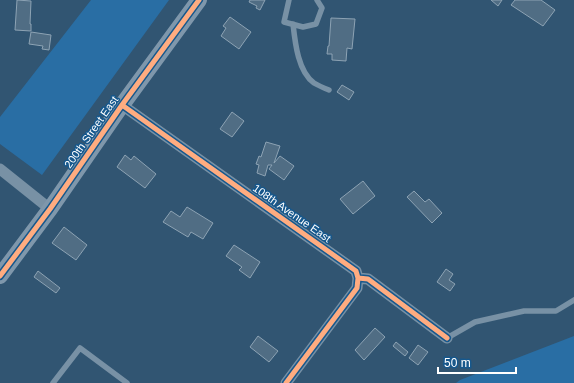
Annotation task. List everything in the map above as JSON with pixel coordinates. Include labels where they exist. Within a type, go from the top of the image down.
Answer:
[{"type":"street","name":"200th Street East","points":[[0,276],[50,209],[122,105],[199,0]]},
{"type":"street","name":"108th Avenue East","points":[[122,105],[356,271],[358,278],[368,279],[447,338]]},
{"type":"street","points":[[0,169],[50,209]]},
{"type":"street","points":[[286,383],[357,288],[358,278]]},
{"type":"lane","points":[[288,0],[284,22],[303,27],[316,24],[322,8],[318,0]]},
{"type":"lane","points":[[293,24],[296,50],[304,71],[313,82],[329,90]]},
{"type":"lane","points":[[447,338],[475,322],[524,311],[556,311],[574,300]]},
{"type":"lane","points":[[52,383],[80,348],[127,383]]},
{"type":"shaded area","points":[[91,0],[169,0],[42,175],[0,144],[0,117]]},
{"type":"shaded area","points":[[574,336],[574,383],[456,383],[460,380]]},
{"type":"building","points":[[17,0],[31,1],[31,31],[15,30]]},
{"type":"building","points":[[250,0],[265,0],[260,10],[256,8],[257,6],[249,2]]},
{"type":"building","points":[[491,0],[502,0],[498,6]]},
{"type":"building","points":[[515,0],[541,0],[555,10],[543,26],[511,5]]},
{"type":"building","points":[[230,17],[251,32],[239,49],[221,36],[226,28],[223,26]]},
{"type":"building","points":[[331,18],[355,19],[352,49],[347,48],[346,61],[332,60],[332,54],[327,54]]},
{"type":"building","points":[[31,32],[51,35],[49,50],[42,49],[43,46],[29,44]]},
{"type":"building","points":[[342,85],[354,92],[349,100],[337,92]]},
{"type":"building","points":[[232,112],[244,121],[232,137],[220,129]]},
{"type":"building","points":[[266,142],[280,146],[274,163],[280,156],[294,166],[284,180],[269,169],[272,165],[268,165],[265,176],[257,173],[259,165],[256,164],[259,156],[261,157]]},
{"type":"building","points":[[125,155],[131,160],[134,156],[156,174],[145,188],[117,167]]},
{"type":"building","points":[[363,181],[375,196],[353,214],[340,199]]},
{"type":"building","points":[[414,191],[425,202],[429,199],[442,213],[432,223],[407,197]]},
{"type":"building","points":[[187,207],[213,223],[203,239],[191,232],[188,237],[163,222],[171,211],[180,217]]},
{"type":"building","points":[[64,227],[87,245],[76,260],[52,243]]},
{"type":"building","points":[[234,245],[260,262],[250,278],[239,270],[242,267],[226,256]]},
{"type":"building","points":[[446,269],[453,274],[449,280],[455,284],[450,291],[437,282]]},
{"type":"building","points":[[38,271],[60,288],[56,293],[34,277]]},
{"type":"building","points":[[375,328],[385,337],[364,360],[355,350]]},
{"type":"building","points":[[258,336],[278,351],[269,362],[250,347]]},
{"type":"building","points":[[396,342],[408,352],[405,356],[393,346]]},
{"type":"building","points":[[418,345],[428,352],[418,365],[409,358]]},
{"type":"cycle path","points":[[0,276],[50,209],[122,105],[199,0]]},
{"type":"cycle path","points":[[122,105],[356,271],[358,278],[368,279],[447,338]]},
{"type":"cycle path","points":[[286,383],[357,288],[358,278]]}]
